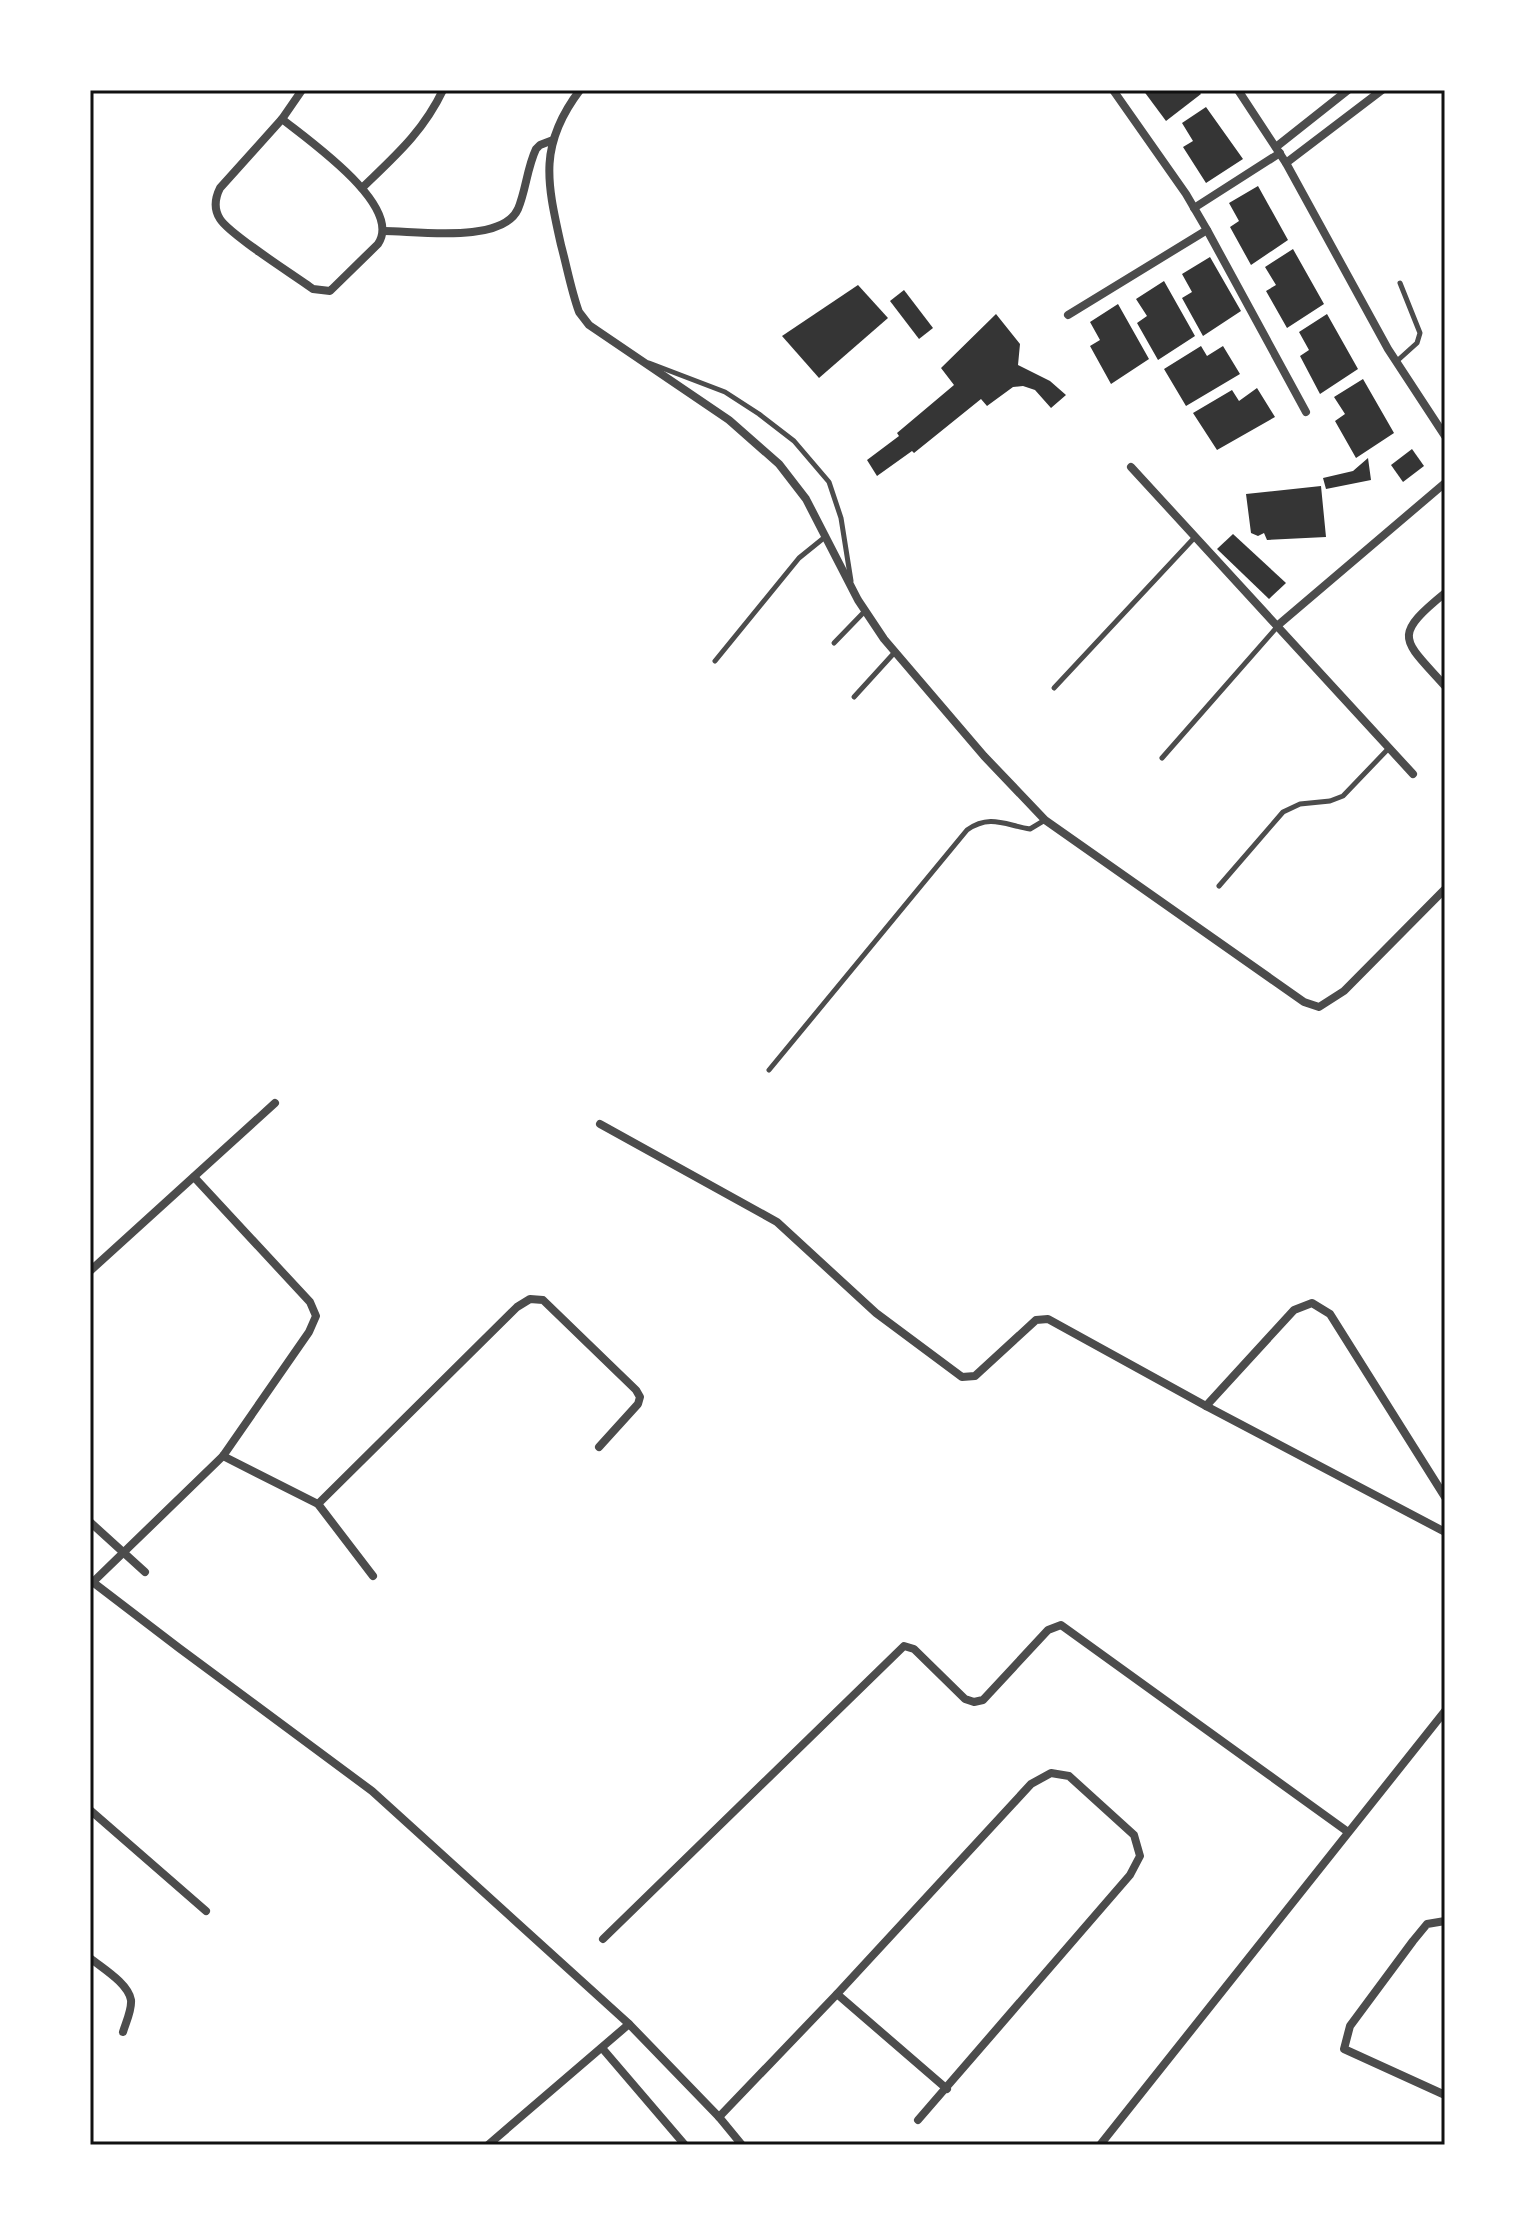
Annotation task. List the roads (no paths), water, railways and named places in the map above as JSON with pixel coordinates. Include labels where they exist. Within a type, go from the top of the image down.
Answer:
[{"type":"street","points":[[282,119],[362,188],[380,216],[384,231],[378,244],[339,285],[324,292],[313,289],[223,223],[216,206],[220,188],[282,119],[302,90]]},
{"type":"street","points":[[362,188],[425,124],[443,90]]},
{"type":"street","points":[[580,90],[553,140],[548,176],[579,312],[589,325],[729,420],[763,448],[806,499],[865,611],[895,652],[984,756],[1045,820],[1304,1002],[1319,1007],[1344,991],[1445,889]]},
{"type":"street","points":[[1113,90],[1194,208],[1306,412]]},
{"type":"street","points":[[1238,90],[1286,163],[1396,361],[1445,436]]},
{"type":"street","points":[[1194,208],[1278,150],[1348,90]]},
{"type":"street","points":[[1286,163],[1382,90]]},
{"type":"street","points":[[384,231],[466,232],[498,227],[510,221],[518,208],[536,149],[553,140]]},
{"type":"street","points":[[1068,315],[1207,230]]},
{"type":"street","points":[[1131,467],[1413,774]]},
{"type":"street","points":[[1277,626],[1445,483]]},
{"type":"street","points":[[1445,593],[1417,616],[1409,631],[1412,648],[1445,686]]},
{"type":"street","points":[[90,1271],[275,1103]]},
{"type":"street","points":[[600,1124],[777,1222],[876,1313],[962,1377],[975,1376],[1036,1320],[1048,1319],[1445,1532]]},
{"type":"street","points":[[194,1177],[310,1302],[316,1316],[309,1332],[223,1456],[92,1581],[372,1791],[629,2024],[742,2145]]},
{"type":"street","points":[[318,1504],[517,1307],[530,1299],[543,1300],[640,1397],[638,1404],[599,1447]]},
{"type":"street","points":[[1206,1406],[1294,1310],[1312,1303],[1330,1314],[1445,1497]]},
{"type":"street","points":[[223,1456],[318,1504],[373,1576]]},
{"type":"street","points":[[90,1522],[145,1572]]},
{"type":"street","points":[[603,1939],[904,1646],[914,1649],[965,1699],[974,1702],[983,1700],[1048,1630],[1061,1625],[1348,1832]]},
{"type":"street","points":[[1100,2145],[1445,1711]]},
{"type":"street","points":[[719,2117],[1031,1784],[1051,1773],[1069,1776],[1134,1835],[1140,1856],[1130,1875],[918,2120]]},
{"type":"street","points":[[90,1810],[206,1911]]},
{"type":"street","points":[[1445,1921],[1427,1924],[1413,1941],[1350,2026],[1344,2049],[1445,2095]]},
{"type":"street","points":[[90,1958],[130,1996],[131,2006],[123,2032]]},
{"type":"street","points":[[837,1994],[947,2089]]},
{"type":"street","points":[[488,2145],[629,2024]]},
{"type":"street","points":[[602,2048],[685,2145]]},
{"type":"lane","points":[[1396,361],[1417,343],[1420,333],[1400,283]]},
{"type":"lane","points":[[637,358],[725,392],[794,441],[829,482],[841,518],[852,588]]},
{"type":"lane","points":[[715,661],[799,558],[826,537]]},
{"type":"lane","points":[[1054,688],[1195,537]]},
{"type":"lane","points":[[834,643],[865,611]]},
{"type":"lane","points":[[1162,758],[1277,626]]},
{"type":"lane","points":[[854,697],[895,652]]},
{"type":"lane","points":[[1219,886],[1283,812],[1300,804],[1330,801],[1343,796],[1389,747]]},
{"type":"lane","points":[[769,1070],[967,830],[980,821],[998,821],[1030,829],[1045,820]]}]
